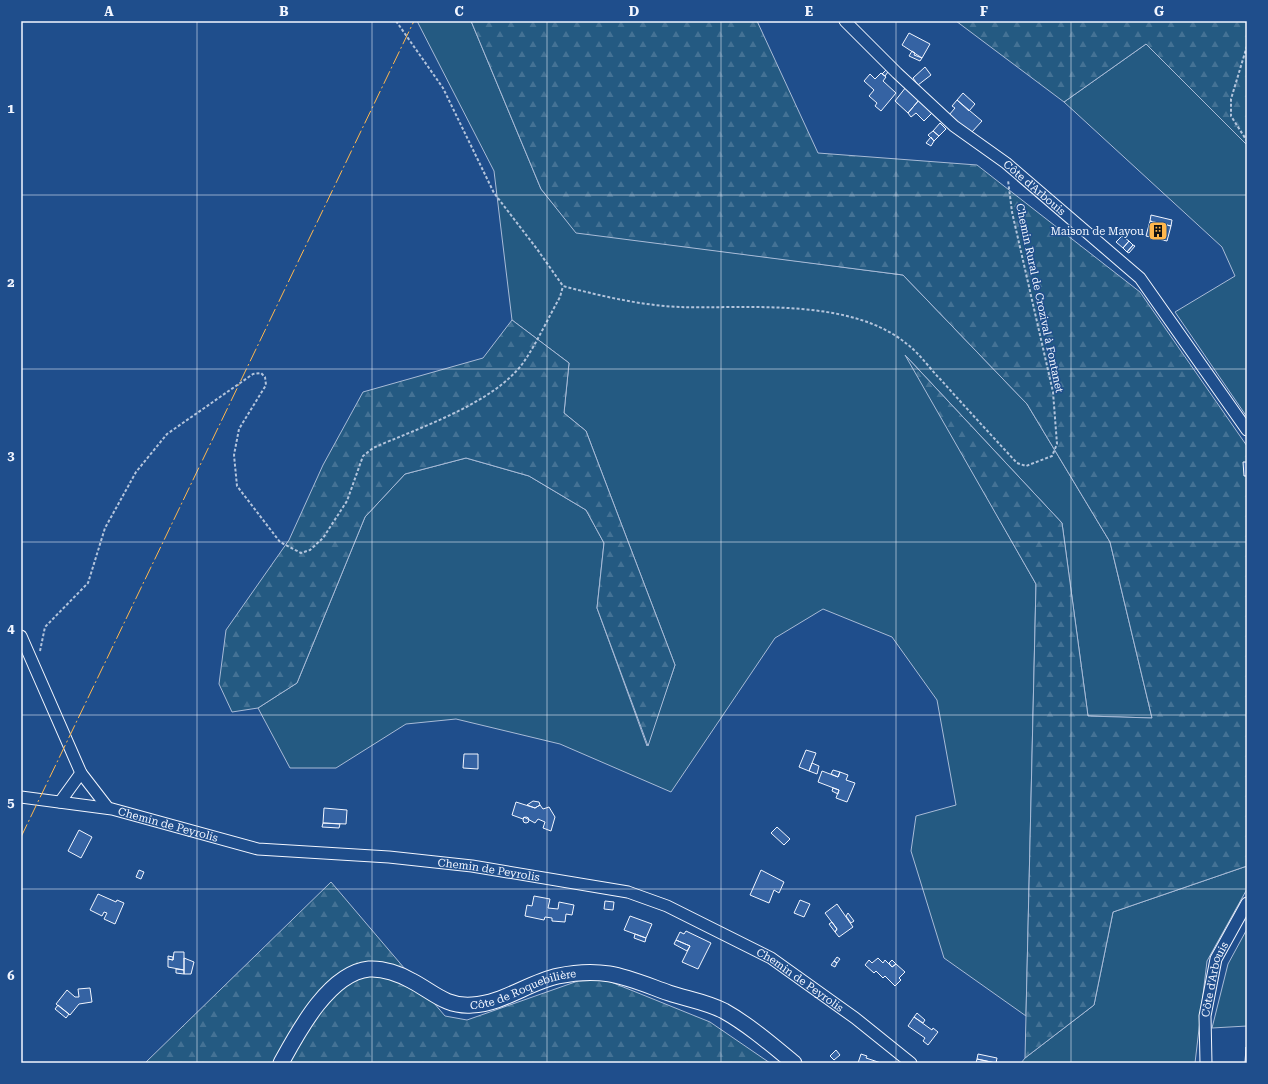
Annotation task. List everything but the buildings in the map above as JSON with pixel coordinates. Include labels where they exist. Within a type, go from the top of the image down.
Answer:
[{"type":"street","name":"Côte d'Arbouis","points":[[845,21],[897,73],[954,126],[1006,163],[1140,278],[1247,430]]},
{"type":"street","points":[[21,636],[81,773],[108,808]]},
{"type":"street","points":[[60,802],[81,773]]},
{"type":"street","name":"Chemin de Peyrolis","points":[[21,797],[108,808],[258,849],[389,857],[464,866],[628,892],[667,906],[771,958],[856,1018],[911,1063]]},
{"type":"street","name":"Côte d'Arbouis","points":[[1206,1063],[1205,1016],[1216,959],[1247,903]]},
{"type":"street","name":"Côte de Roquebilière","points":[[281,1063],[314,1010],[337,983],[357,972],[369,969],[391,972],[412,981],[435,996],[452,1003],[473,1005],[494,1000],[557,976],[586,972],[612,973],[630,977],[723,1011],[742,1023],[794,1063]]},
{"type":"path","points":[[40,654],[45,627],[88,583],[105,528],[136,472],[167,434],[253,374],[261,372],[265,377],[266,385],[239,429],[234,455],[237,486],[280,542],[301,553],[310,550],[323,538],[347,501],[363,456],[373,448],[474,403],[508,380],[523,363],[560,297],[563,286],[494,193],[444,88],[396,21]]},
{"type":"path","points":[[1247,46],[1231,99],[1231,116],[1247,141]]},
{"type":"path","name":"Chemin Rural de Crozival à Fontanet","points":[[563,286],[614,299],[678,307],[723,306],[804,309],[852,316],[881,328],[907,343],[1017,463],[1026,466],[1052,456],[1057,444],[1053,392],[1012,212],[1006,163]]},
{"type":"green space","points":[[417,21],[471,21],[541,189],[576,232],[903,275],[1027,404],[1110,542],[1152,718],[1088,716],[1062,523],[907,357],[1036,584],[1026,1016],[944,958],[911,851],[916,816],[956,805],[937,700],[892,637],[823,609],[775,638],[671,792],[560,744],[456,719],[406,724],[336,768],[290,768],[258,708],[297,683],[365,517],[405,474],[466,458],[529,476],[586,510],[604,543],[597,608],[647,746],[675,665],[586,431],[564,413],[569,363],[512,320],[494,171]]},
{"type":"green space","points":[[471,21],[757,21],[818,153],[977,165],[1140,292],[1247,446],[1247,866],[1113,912],[1094,1005],[1025,1058],[1036,584],[905,355],[1062,523],[1088,716],[1152,718],[1110,542],[1027,404],[903,275],[576,233],[541,189]]},
{"type":"green space","points":[[956,21],[1247,21],[1247,145],[1146,44],[1064,102]]},
{"type":"green space","points":[[1146,44],[1247,145],[1247,417],[1175,312],[1235,276],[1222,247],[1064,102]]},
{"type":"green space","points":[[512,320],[569,363],[564,413],[586,431],[675,665],[648,746],[597,608],[604,543],[586,510],[529,476],[466,458],[405,474],[365,517],[297,683],[258,708],[232,712],[219,684],[226,630],[289,540],[323,465],[363,392],[483,358]]},
{"type":"green space","points":[[1247,866],[1247,889],[1207,961],[1195,1063],[1021,1063],[1025,1058],[1094,1005],[1113,912]]},
{"type":"green space","points":[[331,882],[445,1016],[467,1020],[578,981],[606,980],[710,1022],[770,1063],[145,1063]]},
{"type":"green space","points":[[1247,929],[1247,1026],[1212,1028],[1228,964]]},
{"type":"power","points":[[21,837],[414,21]]},
{"type":"place","name":"Maison de Mayou","points":[[1158,231]]}]
